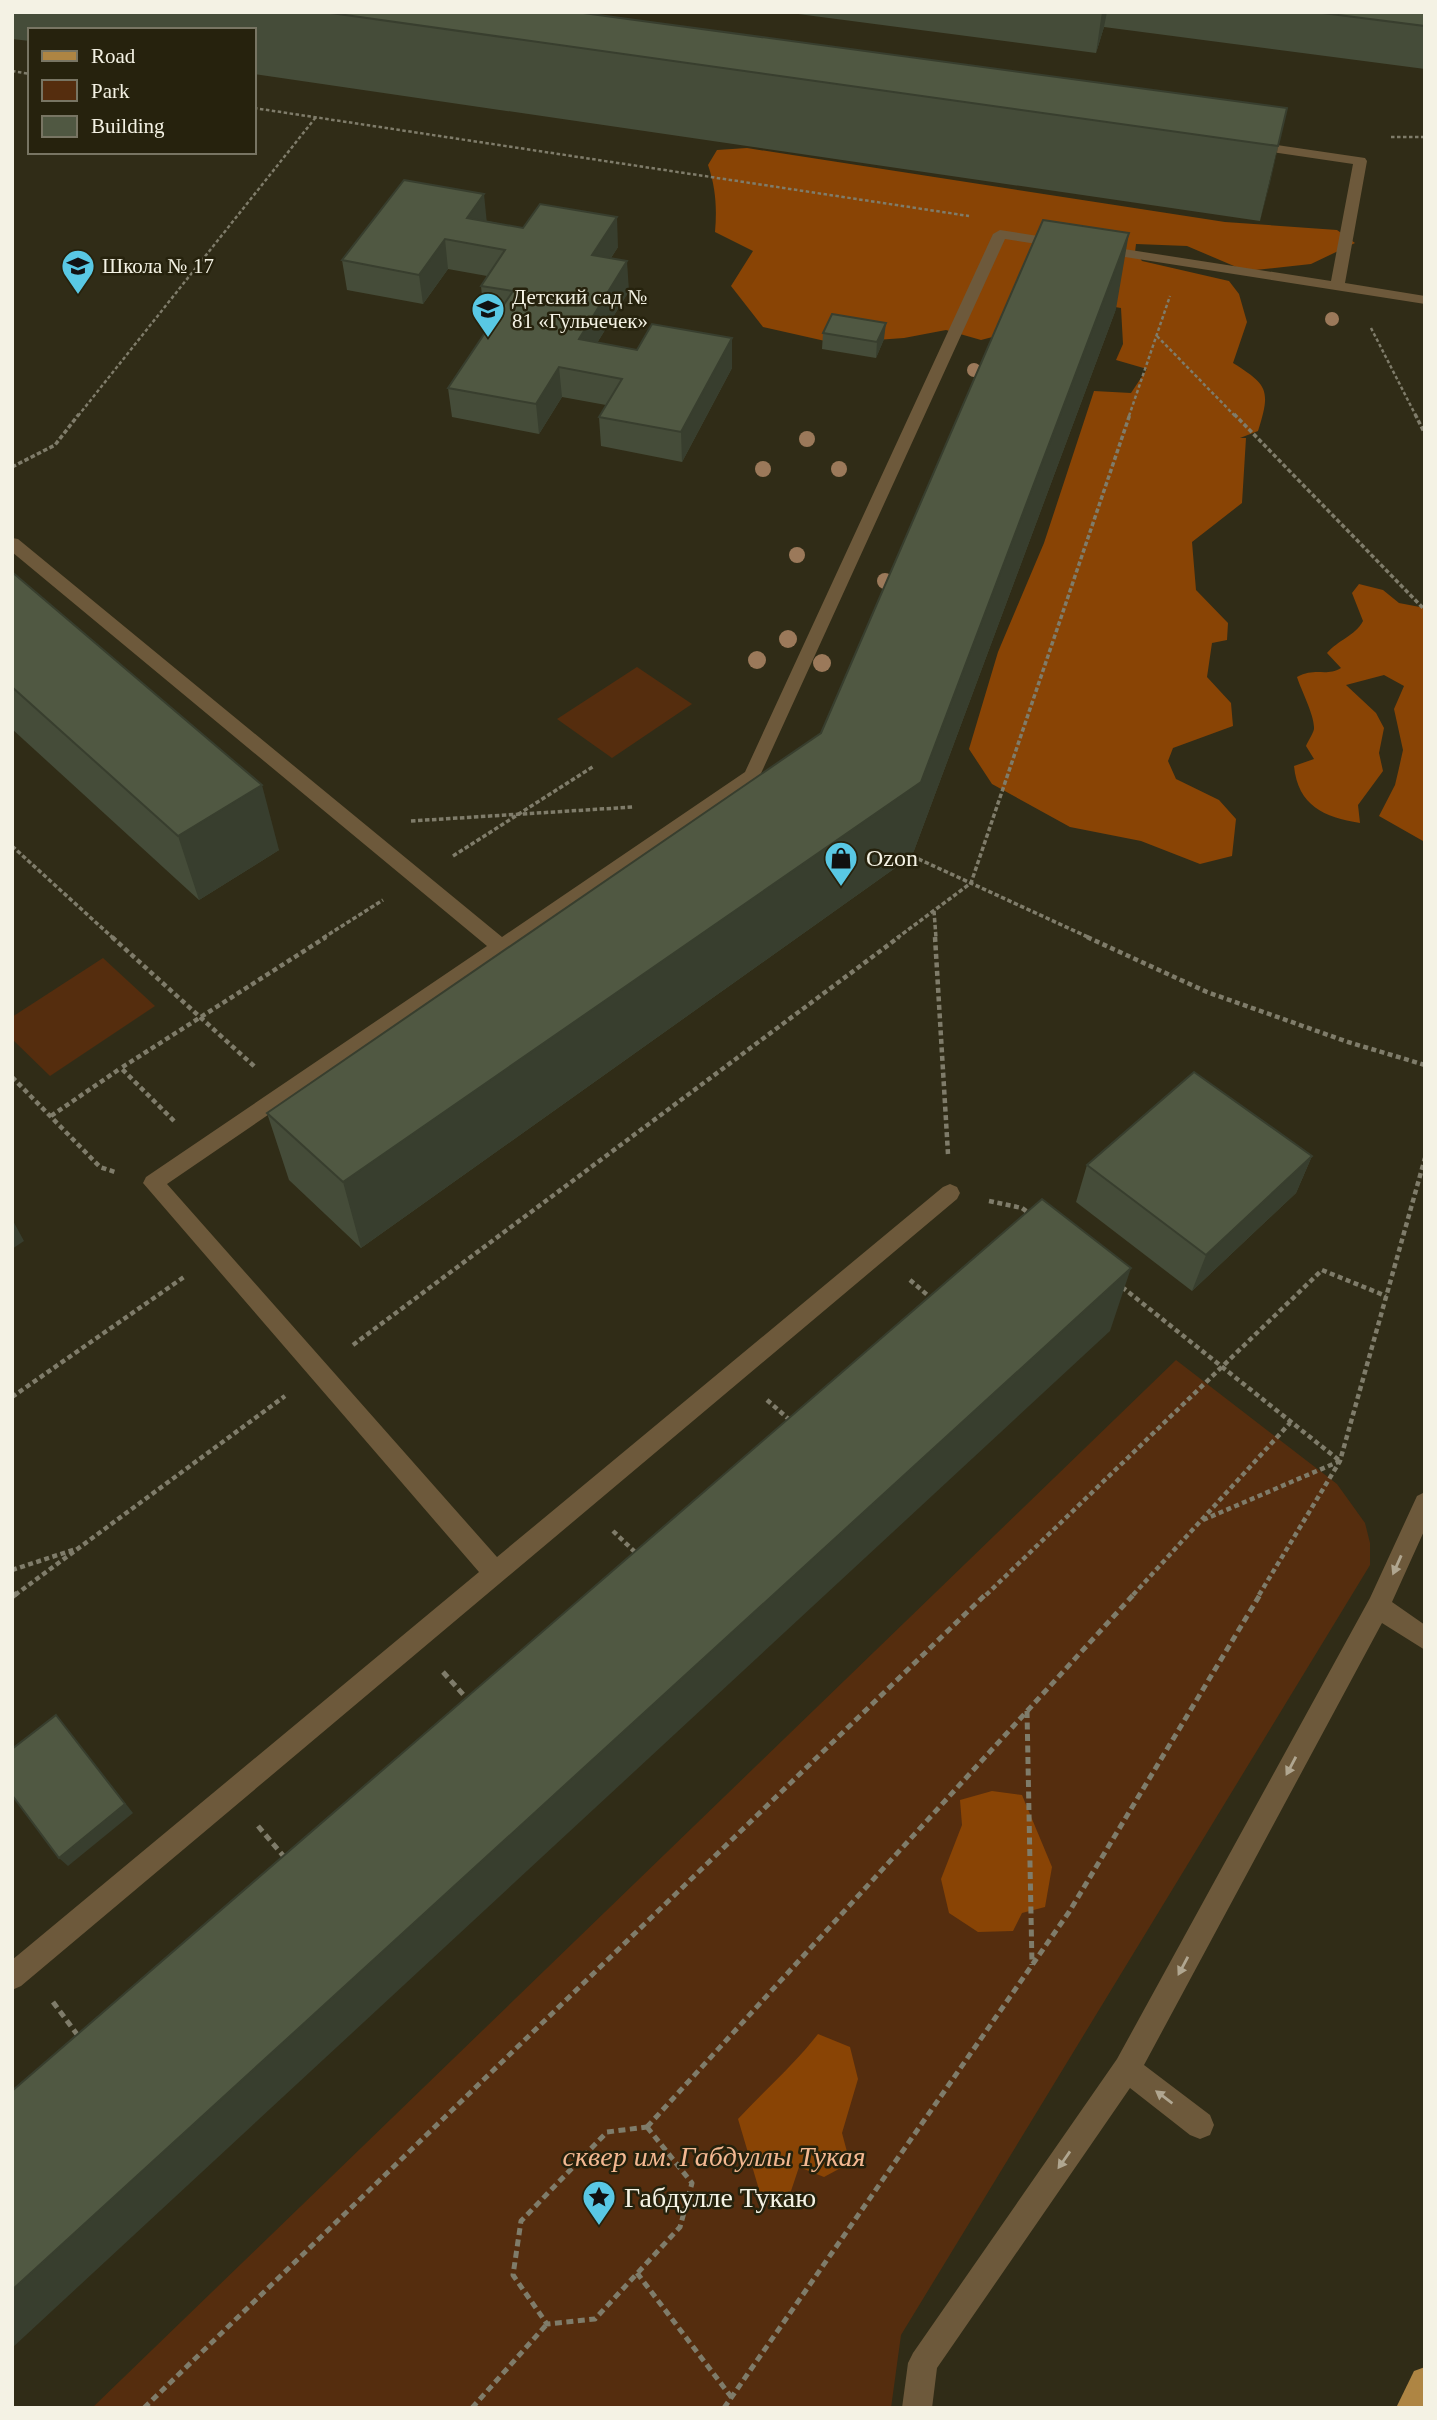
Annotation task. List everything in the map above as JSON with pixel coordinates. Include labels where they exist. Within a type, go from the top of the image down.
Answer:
[{"type":"main road","points":[[1411,2408],[1425,2382]]},
{"type":"street","points":[[1230,142],[1360,161],[1337,287]]},
{"type":"street","points":[[496,1573],[153,1183],[499,945],[752,776],[1000,234],[1425,300]]},
{"type":"street","points":[[12,543],[499,945]]},
{"type":"street","points":[[19,1971],[950,1193]]},
{"type":"street","points":[[918,2408],[923,2363],[1127,2069],[1378,1606],[1425,1503]]},
{"type":"street","points":[[1378,1606],[1425,1639]]},
{"type":"street","points":[[1127,2069],[1200,2124]]},
{"type":"path","points":[[256,108],[973,217],[1000,234]]},
{"type":"path","points":[[12,467],[55,445],[316,117]]},
{"type":"path","points":[[1383,138],[1425,137]]},
{"type":"path","points":[[12,1597],[971,883],[1182,262]]},
{"type":"path","points":[[1370,326],[1425,435]]},
{"type":"path","points":[[1157,336],[1425,610]]},
{"type":"path","points":[[51,1116],[200,1017],[594,766]]},
{"type":"path","points":[[354,825],[636,807]]},
{"type":"path","points":[[12,846],[284,1093]]},
{"type":"path","points":[[912,856],[1207,992],[1348,1042],[1425,1065]]},
{"type":"path","points":[[934,911],[950,1193],[1022,1208],[1032,1216]]},
{"type":"path","points":[[121,1068],[202,1150]]},
{"type":"path","points":[[12,1077],[100,1167],[153,1183]]},
{"type":"path","points":[[724,2408],[1076,1900],[1340,1461],[1425,1158]]},
{"type":"path","points":[[878,1254],[939,1305]]},
{"type":"path","points":[[12,1397],[215,1255]]},
{"type":"path","points":[[144,2408],[1322,1270],[1386,1296]]},
{"type":"path","points":[[1116,1283],[1340,1461]]},
{"type":"path","points":[[736,1371],[798,1427]]},
{"type":"path","points":[[547,2324],[513,2275],[521,2221],[607,2132],[647,2127],[1290,1423]]},
{"type":"path","points":[[1200,1521],[1340,1461]]},
{"type":"path","points":[[582,1500],[646,1564]]},
{"type":"path","points":[[12,1570],[80,1547]]},
{"type":"path","points":[[415,1641],[478,1711]]},
{"type":"path","points":[[1027,1710],[1032,1965]]},
{"type":"path","points":[[232,1794],[288,1863]]},
{"type":"path","points":[[19,1971],[82,2042]]},
{"type":"path","points":[[472,2408],[547,2324],[595,2319],[680,2227],[692,2183],[647,2127]]},
{"type":"path","points":[[637,2273],[732,2398]]},
{"type":"green space","points":[[637,667],[692,704],[612,758],[557,719]]},
{"type":"green space","points":[[103,958],[155,1006],[50,1076],[12,1039],[12,1017]]},
{"type":"green space","name":"сквер им. Габдуллы Тукая","points":[[1176,1360],[1337,1484],[1365,1523],[1370,1543],[1370,1565],[901,2335],[891,2408],[92,2408]]},
{"type":"shaded area","points":[[747,148],[1225,222],[1337,230],[1355,243],[1311,264],[1255,270],[1241,269],[1187,246],[1136,244],[1135,252],[1142,261],[1229,281],[1239,294],[1247,322],[1233,363],[1254,377],[1264,390],[1265,406],[1258,431],[1240,438],[1246,438],[1242,503],[1192,542],[1196,590],[1228,623],[1227,640],[1212,643],[1207,677],[1231,703],[1233,726],[1173,748],[1168,761],[1176,779],[1219,800],[1236,819],[1232,856],[1200,864],[1141,841],[1070,827],[992,784],[969,749],[998,652],[1044,543],[1094,391],[1131,393],[1147,369],[1116,360],[1123,344],[1121,308],[1030,293],[1004,334],[981,340],[946,330],[904,338],[834,343],[763,327],[731,286],[753,251],[715,232],[715,198],[708,165],[717,150]]},
{"type":"shaded area","points":[[1359,584],[1383,590],[1399,603],[1425,608],[1423,841],[1379,816],[1395,785],[1403,750],[1394,709],[1404,686],[1384,675],[1346,685],[1376,713],[1384,728],[1379,753],[1383,771],[1358,805],[1360,823],[1335,817],[1315,807],[1301,791],[1297,780],[1294,766],[1314,759],[1306,746],[1314,724],[1297,677],[1341,668],[1327,653],[1356,631],[1363,621],[1352,593]]},
{"type":"shaded area","points":[[992,1791],[1022,1795],[1052,1867],[1045,1907],[1022,1913],[1013,1931],[978,1932],[949,1913],[941,1879],[962,1825],[960,1800]]},
{"type":"shaded area","points":[[818,2034],[850,2047],[858,2079],[842,2133],[850,2163],[824,2177],[799,2167],[790,2194],[763,2203],[738,2119]]},
{"type":"building","points":[[324,12],[576,12],[1287,108],[1278,146]]},
{"type":"building","points":[[1315,12],[1425,12],[1425,26]]},
{"type":"building","points":[[404,180],[484,194],[467,218],[523,228],[540,204],[617,217],[592,255],[627,261],[579,339],[637,350],[652,324],[732,338],[681,432],[599,417],[622,379],[559,367],[536,404],[448,388],[513,291],[481,286],[505,250],[445,239],[419,275],[342,260]]},
{"type":"building","points":[[1043,220],[1129,233],[921,782],[343,1182],[267,1113],[821,733]]},
{"type":"building","points":[[832,314],[886,323],[877,342],[823,333]]},
{"type":"building","points":[[12,572],[262,785],[178,836],[12,687]]},
{"type":"building","points":[[1194,1072],[1312,1156],[1206,1255],[1087,1165]]},
{"type":"building","points":[[1042,1199],[1131,1268],[12,2290],[12,2091]]},
{"type":"building","points":[[56,1715],[125,1804],[59,1858],[12,1795],[12,1749]]},
{"type":"place","name":"Школа № 17","points":[[78,296]]},
{"type":"place","name":"Детский сад № 81 «Гульчечек»","points":[[488,339]]},
{"type":"place","name":"Ozon","points":[[841,888]]},
{"type":"place","name":"Габдулле Тукаю","points":[[599,2227]]}]
